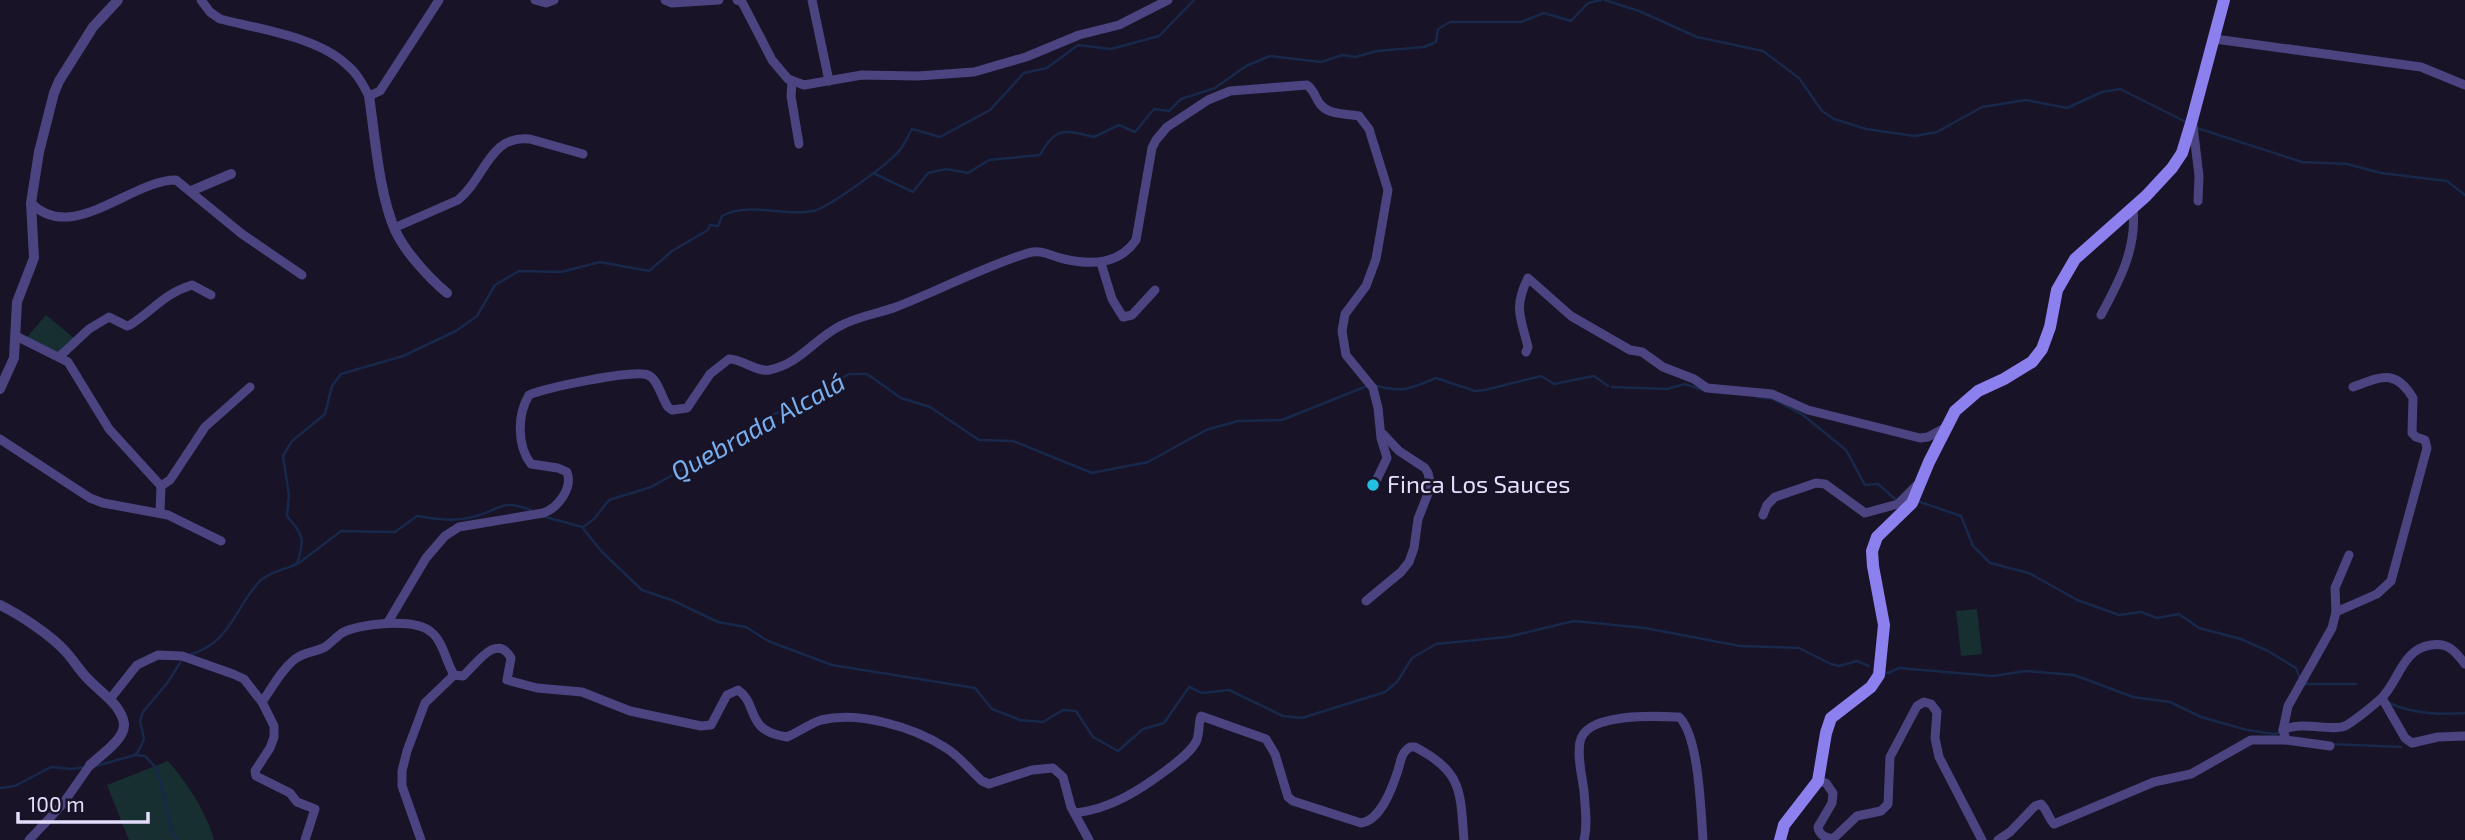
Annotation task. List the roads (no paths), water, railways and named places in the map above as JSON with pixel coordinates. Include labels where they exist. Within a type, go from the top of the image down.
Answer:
[{"type":"main road","points":[[1780,840],[1784,825],[1818,781],[1825,733],[1831,718],[1871,687],[1879,675],[1884,625],[1873,566],[1872,551],[1877,537],[1912,503],[1955,411],[1978,391],[2018,372],[2032,362],[2042,349],[2050,327],[2057,290],[2075,259],[2133,208],[2172,168],[2182,153],[2224,0]]},
{"type":"street","points":[[0,389],[14,358],[18,297],[34,258],[31,203],[39,152],[59,81],[93,27],[118,0]]},
{"type":"street","points":[[201,0],[210,12],[220,19],[309,43],[332,53],[355,73],[369,96],[380,166],[394,228],[427,277],[447,293]]},
{"type":"street","points":[[369,96],[380,90],[439,0]]},
{"type":"street","points":[[535,0],[542,3],[554,0]]},
{"type":"street","points":[[666,0],[672,3],[719,0]]},
{"type":"street","points":[[812,0],[829,82]]},
{"type":"street","points":[[740,1],[772,60],[792,82],[804,85],[871,74],[918,76],[974,72],[1026,57],[1079,35],[1119,25],[1168,0]]},
{"type":"street","points":[[2215,39],[2421,67],[2465,85]]},
{"type":"street","points":[[792,82],[791,96],[799,144]]},
{"type":"street","points":[[388,622],[426,558],[445,536],[459,527],[543,513],[553,510],[557,505],[569,485],[567,472],[531,464],[523,453],[520,440],[524,407],[531,393],[597,379],[645,374],[654,380],[668,407],[672,410],[687,408],[710,374],[729,359],[762,370],[792,363],[827,334],[851,321],[897,306],[962,277],[1029,253],[1041,251],[1063,259],[1101,263],[1128,250],[1136,240],[1154,142],[1167,127],[1208,100],[1242,88],[1300,83],[1311,88],[1321,105],[1329,111],[1359,116],[1367,123],[1373,138],[1388,190],[1376,259],[1366,286],[1345,314],[1342,331],[1346,355],[1373,388],[1378,408],[1387,458],[1376,481]]},
{"type":"street","points":[[2192,120],[2199,176],[2198,201]]},
{"type":"street","points":[[394,228],[458,200],[472,189],[495,150],[504,143],[522,138],[530,139],[583,154]]},
{"type":"street","points":[[191,191],[231,174]]},
{"type":"street","points":[[31,203],[42,214],[51,217],[80,217],[105,204],[164,181],[180,182],[242,234],[302,275]]},
{"type":"street","points":[[2101,315],[2125,271],[2135,227],[2133,208]]},
{"type":"street","points":[[1101,263],[1112,299],[1123,317],[1132,316],[1155,290]]},
{"type":"street","points":[[1526,352],[1528,348],[1520,315],[1520,295],[1528,278],[1570,316],[1630,350],[1642,352],[1663,367],[1694,379],[1707,388],[1772,394],[1808,410],[1910,436],[1928,437],[1945,428]]},
{"type":"street","points":[[59,357],[89,329],[109,317],[130,325],[156,303],[175,291],[192,285],[211,295]]},
{"type":"street","points":[[16,336],[68,362],[109,429],[161,486],[160,513]]},
{"type":"street","points":[[2336,612],[2377,594],[2394,575],[2427,448],[2425,440],[2412,433],[2413,398],[2395,378],[2379,378],[2353,387]]},
{"type":"street","points":[[161,486],[170,481],[205,427],[250,387]]},
{"type":"street","points":[[1366,601],[1409,562],[1418,519],[1431,486],[1425,468],[1399,451],[1380,430]]},
{"type":"street","points":[[0,439],[90,498],[103,503],[160,513],[221,541]]},
{"type":"street","points":[[1763,515],[1767,505],[1775,497],[1816,483],[1825,484],[1865,513],[1898,504],[1920,483]]},
{"type":"street","points":[[2285,735],[2288,706],[2332,628],[2336,612],[2335,589],[2348,555]]},
{"type":"street","points":[[0,605],[14,612],[64,650],[88,680],[110,699],[124,725],[120,736],[89,767],[62,805],[29,840]]},
{"type":"street","points":[[262,702],[298,657],[324,648],[343,632],[388,622],[430,630],[436,636],[454,675]]},
{"type":"street","points":[[2285,735],[2302,724],[2343,727],[2382,698],[2406,660],[2422,646],[2446,645],[2465,664]]},
{"type":"street","points":[[454,675],[463,676],[485,653],[496,648],[503,649],[511,658],[507,680],[537,688],[582,692],[631,711],[707,727],[711,725],[727,695],[738,690],[746,696],[752,716],[758,724],[781,737],[787,737],[819,721],[852,717],[903,729],[948,749],[986,783],[994,783],[1032,770],[1053,768],[1063,777],[1075,813],[1089,840]]},
{"type":"street","points":[[110,699],[129,673],[146,659],[169,654],[244,679],[262,702],[274,726],[274,737],[255,771],[256,776],[290,793],[297,802],[315,809],[305,840]]},
{"type":"street","points":[[421,840],[402,786],[402,771],[425,703],[454,675]]},
{"type":"street","points":[[2382,698],[2405,738],[2412,743],[2438,737],[2465,736]]},
{"type":"street","points":[[1818,781],[1826,783],[1833,793],[1832,803],[1818,827],[1825,837],[1834,838],[1857,816],[1885,808],[1888,804],[1890,757],[1894,747],[1917,706],[1924,702],[1931,704],[1937,712],[1935,738],[1940,757],[1982,840]]},
{"type":"street","points":[[1075,813],[1088,812],[1126,799],[1174,764],[1191,750],[1198,740],[1201,716],[1266,739],[1275,754],[1288,797],[1293,801],[1361,823],[1371,820],[1377,814],[1396,778],[1403,753],[1410,747],[1415,747],[1443,766],[1457,784],[1462,800],[1464,840]]},
{"type":"street","points":[[1584,840],[1586,822],[1580,753],[1582,735],[1589,727],[1606,720],[1666,717],[1679,717],[1686,727],[1699,779],[1703,840]]},
{"type":"street","points":[[1998,840],[2040,804],[2048,811],[2054,824],[2154,782],[2192,774],[2251,740],[2285,735],[2330,747]]},
{"type":"waterway","points":[[188,655],[202,650],[222,635],[262,580],[297,564],[302,543],[297,528],[287,516],[289,495],[283,456],[292,441],[325,414],[332,386],[341,374],[403,356],[456,331],[477,316],[495,285],[519,271],[561,272],[600,262],[649,271],[672,251],[708,230],[710,225],[718,226],[722,216],[755,209],[802,212],[820,208],[857,185],[892,158],[912,129],[940,137],[990,110],[1024,73],[1047,68],[1078,45],[1111,49],[1159,36],[1194,0]]},
{"type":"waterway","points":[[873,173],[913,192],[928,173],[946,169],[968,173],[989,160],[1040,155],[1051,139],[1062,132],[1094,137],[1119,125],[1135,132],[1154,109],[1169,111],[1181,99],[1215,88],[1246,66],[1270,56],[1321,62],[1342,55],[1355,57],[1377,51],[1424,47],[1436,42],[1438,29],[1450,22],[1521,22],[1544,13],[1571,21],[1588,3],[1601,0]]},
{"type":"waterway","points":[[1605,0],[1639,11],[1697,37],[1763,51],[1799,78],[1822,111],[1834,119],[1866,129],[1915,136],[1937,132],[1982,107],[2026,100],[2067,108],[2102,92],[2120,89],[2184,121]]},
{"type":"waterway","points":[[2197,128],[2302,162],[2347,164],[2381,173],[2447,181],[2465,195]]},
{"type":"waterway","name":"Quebrada Alcalá","points":[[583,527],[594,519],[609,500],[651,487],[716,451],[769,416],[800,404],[849,374],[867,374],[901,398],[930,407],[979,440],[1013,441],[1092,473],[1148,462],[1206,430],[1238,421],[1282,420],[1367,386]]},
{"type":"waterway","name":"Quebrada Alcalá","points":[[1377,386],[1407,388],[1436,378],[1475,391],[1541,376],[1554,384],[1594,376],[1608,386]]},
{"type":"waterway","name":"Quebrada Alcalá","points":[[1612,387],[1667,389],[1685,384],[1705,391]]},
{"type":"waterway","name":"Quebrada Alcalá","points":[[1757,397],[1773,399],[1803,415],[1846,450],[1865,485],[1878,484],[1895,499]]},
{"type":"waterway","name":"Quebrada Alcalá","points":[[1917,501],[1961,516],[1973,546],[1990,563],[2029,573],[2077,600],[2119,615],[2141,612],[2157,618],[2179,614],[2199,628],[2241,639],[2268,651],[2296,668],[2300,678]]},
{"type":"waterway","points":[[299,563],[341,531],[395,532],[417,516],[445,520],[466,519],[506,505],[531,510]]},
{"type":"waterway","points":[[542,516],[582,527],[602,552],[642,590],[674,601],[718,622],[746,627],[768,641],[832,665],[975,688],[992,709],[1020,720],[1043,722],[1063,710],[1076,711],[1093,737],[1118,751],[1143,729],[1164,723],[1189,687],[1202,693],[1229,690],[1283,716],[1302,718],[1385,692],[1397,682],[1412,658],[1436,644],[1507,637],[1574,621],[1645,628],[1740,646],[1799,648],[1831,664],[1839,666],[1857,661],[1869,666]]},
{"type":"waterway","points":[[96,766],[135,755],[144,739],[140,721],[143,712],[168,682],[183,658]]},
{"type":"waterway","points":[[1883,672],[1888,673],[1899,668],[1993,676],[2026,671],[2074,675],[2133,697],[2170,702],[2201,717],[2247,730],[2274,734],[2281,732]]},
{"type":"waterway","name":"Quebrada Alcalá","points":[[2305,684],[2356,684]]},
{"type":"waterway","name":"Quebrada Alcalá","points":[[2389,703],[2426,713],[2465,713]]},
{"type":"waterway","points":[[2331,744],[2401,747]]},
{"type":"waterway","points":[[135,755],[145,756],[157,769],[172,833],[177,840]]},
{"type":"waterway","points":[[0,788],[15,786],[51,767],[85,767]]},
{"type":"place","name":"Finca Los Sauces","points":[[1373,485]]}]
